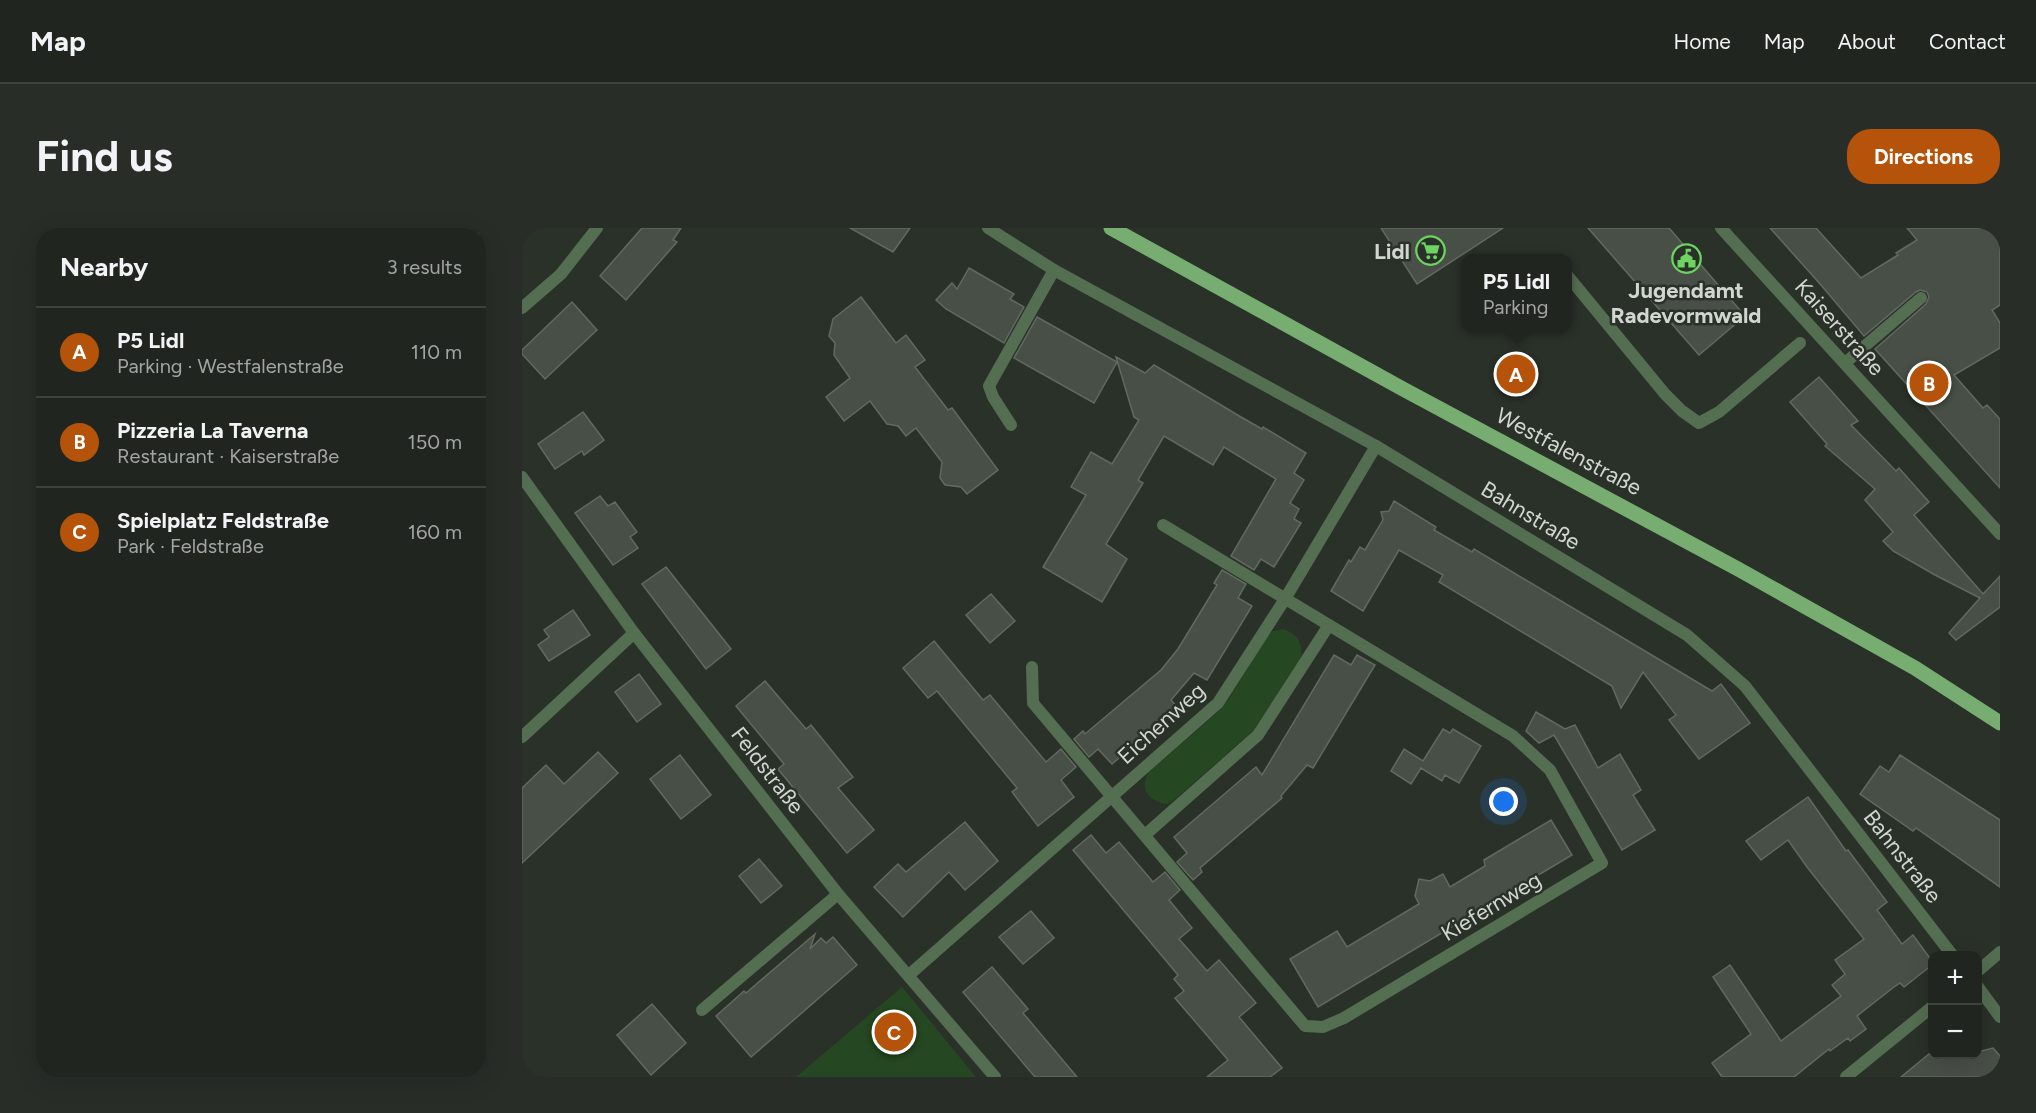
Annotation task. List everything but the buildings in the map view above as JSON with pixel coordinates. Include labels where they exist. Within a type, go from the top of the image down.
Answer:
[{"type":"main road","name":"Westfalenstraße","points":[[1111,228],[1403,389],[1738,568],[1915,668],[2000,723]]},
{"type":"street","points":[[522,308],[561,274],[597,228]]},
{"type":"street","name":"Bahnstraße","points":[[988,228],[1054,270],[1376,446],[1687,635],[1744,686],[1949,951]]},
{"type":"street","name":"Kaiserstraße","points":[[1721,228],[2000,534]]},
{"type":"street","points":[[1011,426],[989,386],[1054,270]]},
{"type":"street","points":[[1572,281],[1665,394],[1682,411],[1699,423],[1719,412],[1800,343]]},
{"type":"street","points":[[1845,363],[1922,298]]},
{"type":"street","name":"Eichenweg","points":[[909,975],[1218,703],[1285,600],[1376,446]]},
{"type":"street","name":"Feldstraße","points":[[522,477],[634,633],[838,894],[995,1077]]},
{"type":"street","name":"Kiefernweg","points":[[1032,667],[1033,703],[1305,1026],[1323,1027],[1344,1018],[1602,864],[1550,770],[1513,736],[1163,525]]},
{"type":"street","points":[[1145,835],[1258,735],[1329,625]]},
{"type":"street","points":[[522,736],[634,633]]},
{"type":"street","points":[[702,1010],[838,894]]},
{"type":"street","points":[[1982,966],[2000,952]]},
{"type":"street","points":[[1982,994],[2000,1017]]},
{"type":"street","points":[[1846,1077],[1928,1010]]},
{"type":"green space","points":[[1283,629],[1298,639],[1301,657],[1253,731],[1174,800],[1168,804],[1155,801],[1145,789],[1149,772],[1216,714],[1229,699],[1267,636],[1273,631]]},
{"type":"green space","points":[[902,987],[976,1077],[796,1077]]},
{"type":"place","name":"Lidl","points":[[1431,251]]},
{"type":"place","name":"Jugendamt Radevormwald","points":[[1686,258]]},
{"type":"place","name":"P5 Lidl","points":[[1516,374]]},
{"type":"place","name":"Pizzeria La Taverna","points":[[1929,383]]},
{"type":"place","name":"Spielplatz Feldstraße","points":[[894,1032]]}]
